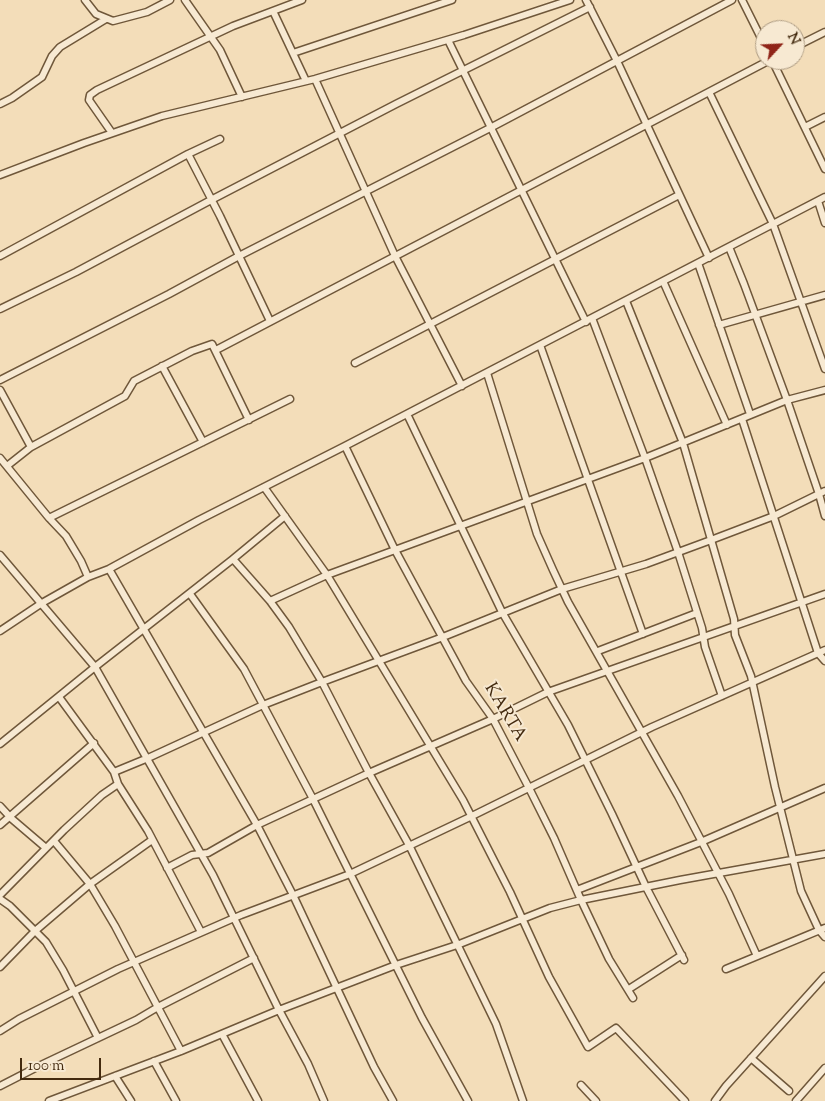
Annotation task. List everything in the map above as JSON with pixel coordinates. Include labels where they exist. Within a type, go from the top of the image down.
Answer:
[{"type":"street","points":[[85,0],[96,14],[113,21],[147,12],[170,0]]},
{"type":"street","points":[[185,0],[220,50],[242,96]]},
{"type":"street","points":[[112,133],[89,100],[90,95],[97,90],[233,26],[302,0]]},
{"type":"street","points":[[293,53],[452,0]]},
{"type":"street","points":[[0,175],[162,116],[315,79],[448,40],[570,0]]},
{"type":"street","points":[[586,0],[617,61],[709,258]]},
{"type":"street","points":[[0,380],[492,127],[732,0]]},
{"type":"street","points":[[742,0],[755,26]]},
{"type":"street","points":[[0,309],[76,272],[211,200],[590,6]]},
{"type":"street","points":[[273,11],[306,81]]},
{"type":"street","points":[[0,104],[42,77],[52,56],[60,47],[106,19]]},
{"type":"street","points":[[805,42],[825,32]]},
{"type":"street","points":[[448,40],[555,259],[589,320],[645,458],[678,552],[722,696]]},
{"type":"street","points":[[216,350],[755,68]]},
{"type":"street","points":[[776,70],[825,170]]},
{"type":"street","points":[[315,79],[395,256],[462,386]]},
{"type":"street","points":[[709,92],[773,224],[825,369]]},
{"type":"street","points":[[804,128],[825,117]]},
{"type":"street","points":[[0,256],[188,154],[220,139]]},
{"type":"street","points":[[188,154],[270,321]]},
{"type":"street","points":[[355,363],[679,195]]},
{"type":"street","points":[[0,631],[42,603],[88,577],[109,570],[199,520],[462,386],[825,197]]},
{"type":"street","points":[[818,201],[825,223]]},
{"type":"street","points":[[728,247],[756,314],[767,349],[822,492],[825,516]]},
{"type":"street","points":[[698,263],[750,414]]},
{"type":"street","points":[[663,282],[727,425]]},
{"type":"street","points":[[720,325],[825,295]]},
{"type":"street","points":[[626,301],[683,443],[734,619],[735,635],[751,676],[801,891],[825,937]]},
{"type":"street","points":[[7,466],[31,447],[125,396],[134,381],[192,351],[212,344],[249,420]]},
{"type":"street","points":[[540,345],[643,634]]},
{"type":"street","points":[[162,366],[203,442]]},
{"type":"street","points":[[487,373],[537,534],[562,590],[678,796],[729,894],[757,956]]},
{"type":"street","points":[[0,390],[31,447]]},
{"type":"street","points":[[270,601],[327,575],[645,458],[750,414],[787,400],[825,390]]},
{"type":"street","points":[[49,518],[290,399]]},
{"type":"street","points":[[407,414],[502,612],[568,725],[646,887],[683,957],[629,989]]},
{"type":"street","points":[[742,418],[818,653],[825,661]]},
{"type":"street","name":"KARTA","points":[[345,446],[395,550],[466,681],[493,720],[530,788],[609,959],[634,998]]},
{"type":"street","points":[[0,458],[66,536],[88,577]]},
{"type":"street","points":[[264,487],[327,575],[380,660],[472,816],[549,977],[588,1047],[616,1028],[685,1101]]},
{"type":"street","points":[[114,772],[263,705],[443,637],[502,612],[678,552],[774,516],[822,492]]},
{"type":"street","points":[[2,740],[190,594],[284,516]]},
{"type":"street","points":[[0,554],[95,667],[148,758],[235,918],[279,1010],[308,1064],[324,1101]]},
{"type":"street","points":[[233,559],[270,601],[306,652],[409,846],[496,1024],[524,1101]]},
{"type":"street","points":[[109,570],[257,825],[338,987],[374,1067],[393,1101]]},
{"type":"street","points":[[190,594],[244,669],[314,799],[422,1018],[468,1101]]},
{"type":"street","points":[[166,868],[192,855],[208,853],[257,825],[369,773],[493,720],[548,692],[825,594]]},
{"type":"street","points":[[598,651],[697,613]]},
{"type":"street","points":[[0,1031],[19,1019],[134,962],[235,918],[350,874],[642,732],[825,650]]},
{"type":"street","points":[[59,697],[114,772],[118,784],[152,840],[201,932]]},
{"type":"street","points":[[0,825],[94,743]]},
{"type":"street","points":[[0,895],[102,795],[118,784]]},
{"type":"street","points":[[577,890],[702,842],[825,788]]},
{"type":"street","points":[[0,806],[46,848]]},
{"type":"street","points":[[0,967],[35,931],[90,884],[152,840]]},
{"type":"street","points":[[54,841],[90,884],[134,962],[181,1052]]},
{"type":"street","points":[[49,1101],[181,1052],[338,987],[456,945],[550,908],[646,887],[825,854]]},
{"type":"street","points":[[0,899],[10,906],[46,942],[63,970],[98,1038]]},
{"type":"street","points":[[726,969],[822,929]]},
{"type":"street","points":[[0,1086],[136,1020],[254,958]]},
{"type":"street","points":[[715,1101],[750,1058],[825,976]]},
{"type":"street","points":[[222,1034],[258,1101]]},
{"type":"street","points":[[750,1058],[788,1090]]},
{"type":"street","points":[[154,1062],[176,1101]]},
{"type":"street","points":[[796,1101],[825,1068]]},
{"type":"street","points":[[115,1076],[131,1101]]},
{"type":"street","points":[[581,1085],[596,1101]]}]
